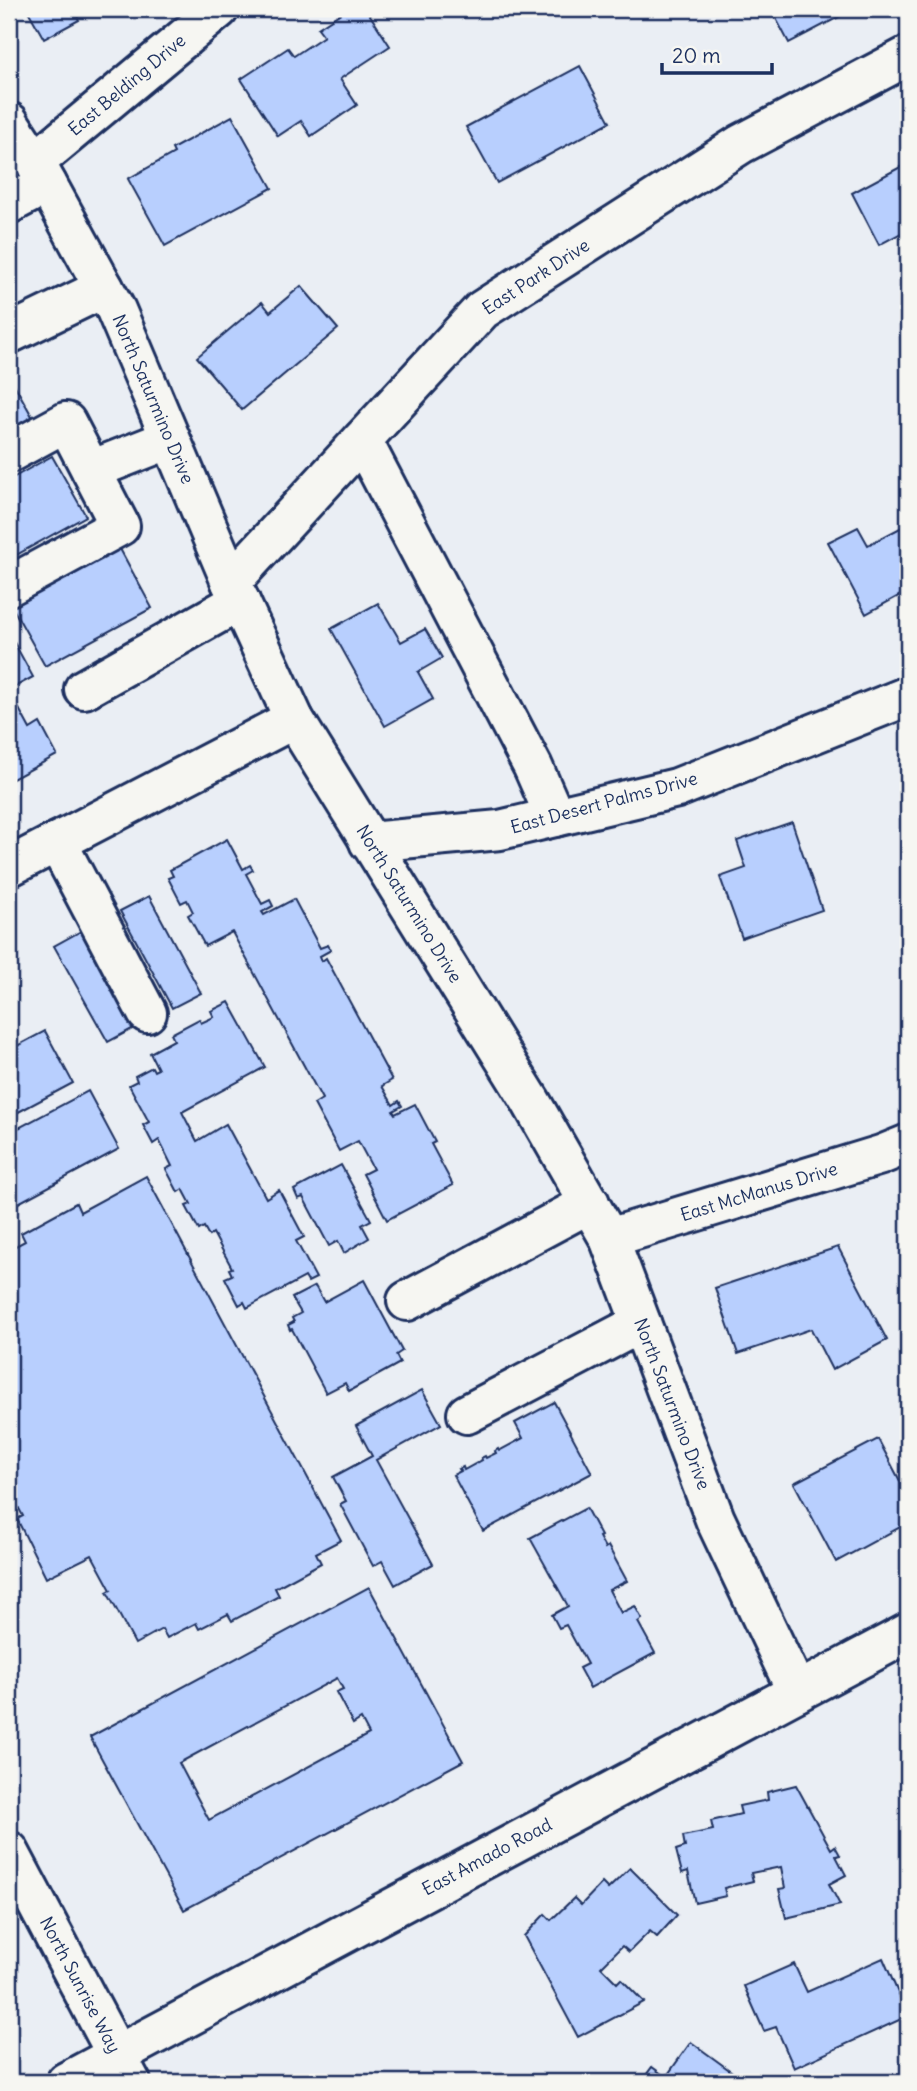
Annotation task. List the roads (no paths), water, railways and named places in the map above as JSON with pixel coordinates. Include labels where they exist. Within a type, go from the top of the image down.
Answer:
[{"type":"street","name":"East Belding Drive","points":[[9,204],[219,9]]},
{"type":"street","name":"East Park Drive","points":[[84,689],[235,591],[362,440],[482,310],[741,144],[908,56]]},
{"type":"street","name":"North Saturmino Drive","points":[[9,122],[41,173],[116,310],[235,591],[293,719],[509,1066],[610,1238],[715,1519],[797,1692]]},
{"type":"street","points":[[9,334],[104,288]]},
{"type":"street","points":[[9,453],[66,422],[120,526],[9,586]]},
{"type":"street","points":[[91,470],[170,439]]},
{"type":"street","points":[[362,440],[533,767],[555,817]]},
{"type":"street","name":"East Desert Palms Drive","points":[[369,842],[500,830],[677,788],[908,696]]},
{"type":"street","points":[[9,867],[293,719]]},
{"type":"street","points":[[57,842],[147,1013]]},
{"type":"street","name":"East McManus Drive","points":[[610,1238],[881,1155],[908,1144]]},
{"type":"street","points":[[407,1301],[590,1203]]},
{"type":"street","points":[[467,1414],[641,1323]]},
{"type":"street","name":"East Amado Road","points":[[66,2082],[124,2068],[797,1692],[908,1633]]},
{"type":"street","name":"North Sunrise Way","points":[[9,1851],[124,2068]]}]
